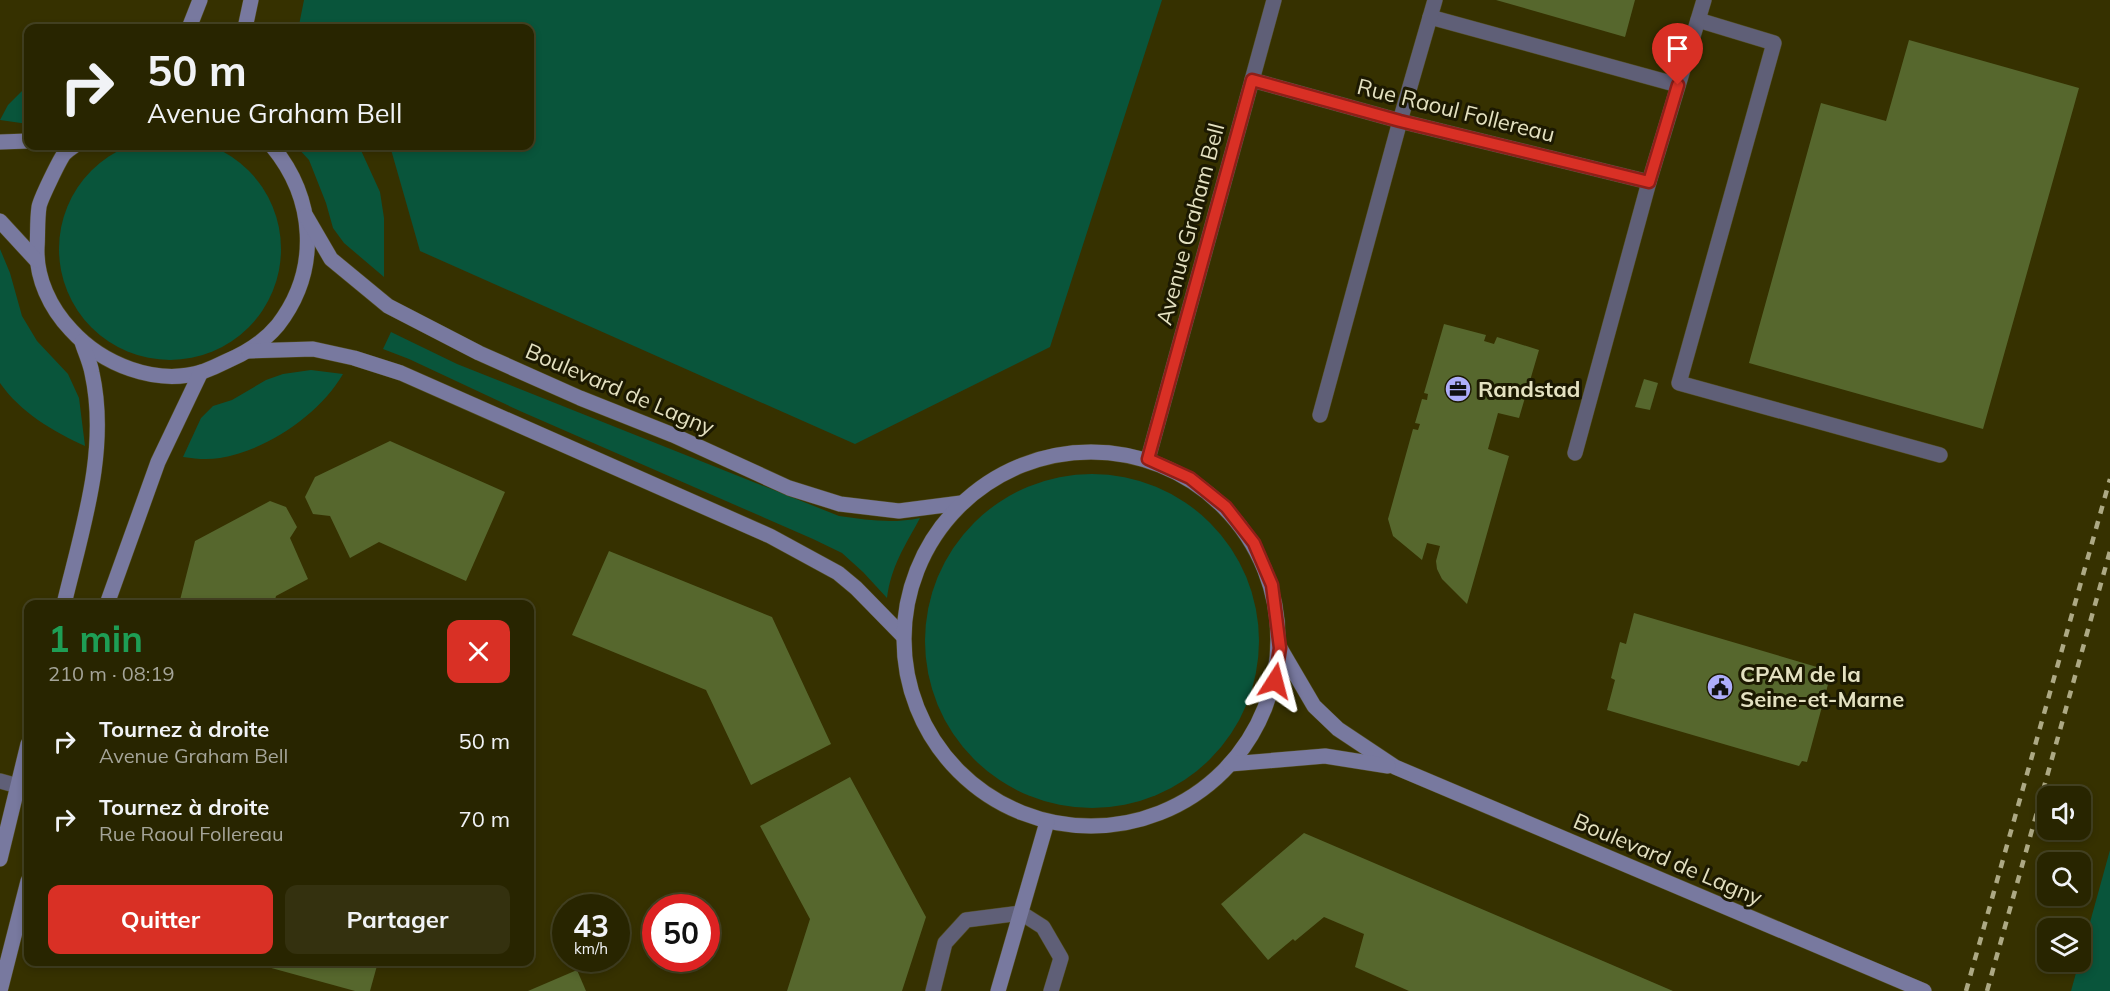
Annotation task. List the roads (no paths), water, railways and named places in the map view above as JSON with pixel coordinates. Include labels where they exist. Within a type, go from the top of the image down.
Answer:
[{"type":"main road","points":[[191,24],[200,0]]},
{"type":"main road","points":[[246,24],[251,0]]},
{"type":"main road","points":[[0,142],[24,141]]},
{"type":"main road","points":[[69,150],[63,155],[39,205],[36,260],[44,291],[60,318],[82,342],[108,360],[138,371],[170,376],[201,372],[249,351],[277,325],[298,292],[307,254],[306,216],[299,188],[286,162],[276,150]]},
{"type":"main road","name":"Boulevard de Lagny","points":[[306,216],[331,259],[388,306],[478,353],[580,398],[673,435],[789,488],[840,504],[899,512],[961,503]]},
{"type":"main road","points":[[0,221],[36,260]]},
{"type":"main road","points":[[65,600],[97,454],[97,412],[92,372],[82,342]]},
{"type":"main road","points":[[249,351],[313,349],[354,358],[401,373],[770,536],[838,573],[903,636]]},
{"type":"main road","points":[[108,600],[158,462],[201,372]]},
{"type":"main road","points":[[1099,450],[1148,459],[1190,478],[1226,507],[1254,543],[1272,585],[1280,648],[1275,681],[1257,729],[1230,764],[1189,800],[1145,820],[1098,828],[1047,822],[1002,805],[960,775],[928,735],[909,687],[903,636],[910,587],[930,542],[961,503],[1002,473],[1049,455],[1099,450]]},
{"type":"main road","name":"Boulevard de Lagny","points":[[1280,648],[1314,706],[1338,729],[1395,767],[1924,991]]},
{"type":"main road","name":"Boulevard de Lagny","points":[[1230,764],[1325,756],[1395,767]]},
{"type":"main road","points":[[0,859],[24,761]]},
{"type":"main road","points":[[998,991],[1047,822]]},
{"type":"main road","points":[[0,991],[24,897]]},
{"type":"street","name":"Avenue Graham Bell","points":[[1148,459],[1274,0]]},
{"type":"street","points":[[1320,415],[1435,0]]},
{"type":"street","points":[[1575,453],[1649,182],[1704,0]]},
{"type":"street","points":[[1430,16],[1678,85]]},
{"type":"street","points":[[1698,20],[1774,43],[1680,383],[1940,455]]},
{"type":"street","name":"Rue Raoul Follereau","points":[[1252,80],[1400,121],[1649,182]]},
{"type":"street","points":[[0,781],[18,786]]},
{"type":"street","points":[[933,991],[945,943],[966,921],[1021,913],[1043,927],[1061,958],[1051,991]]},
{"type":"railway","points":[[1966,991],[2110,479]]},
{"type":"railway","points":[[1987,991],[2110,551]]},
{"type":"place","name":"Randstad","points":[[1458,389]]},
{"type":"place","name":"CPAM de la Seine-et-Marne","points":[[1720,687]]}]
